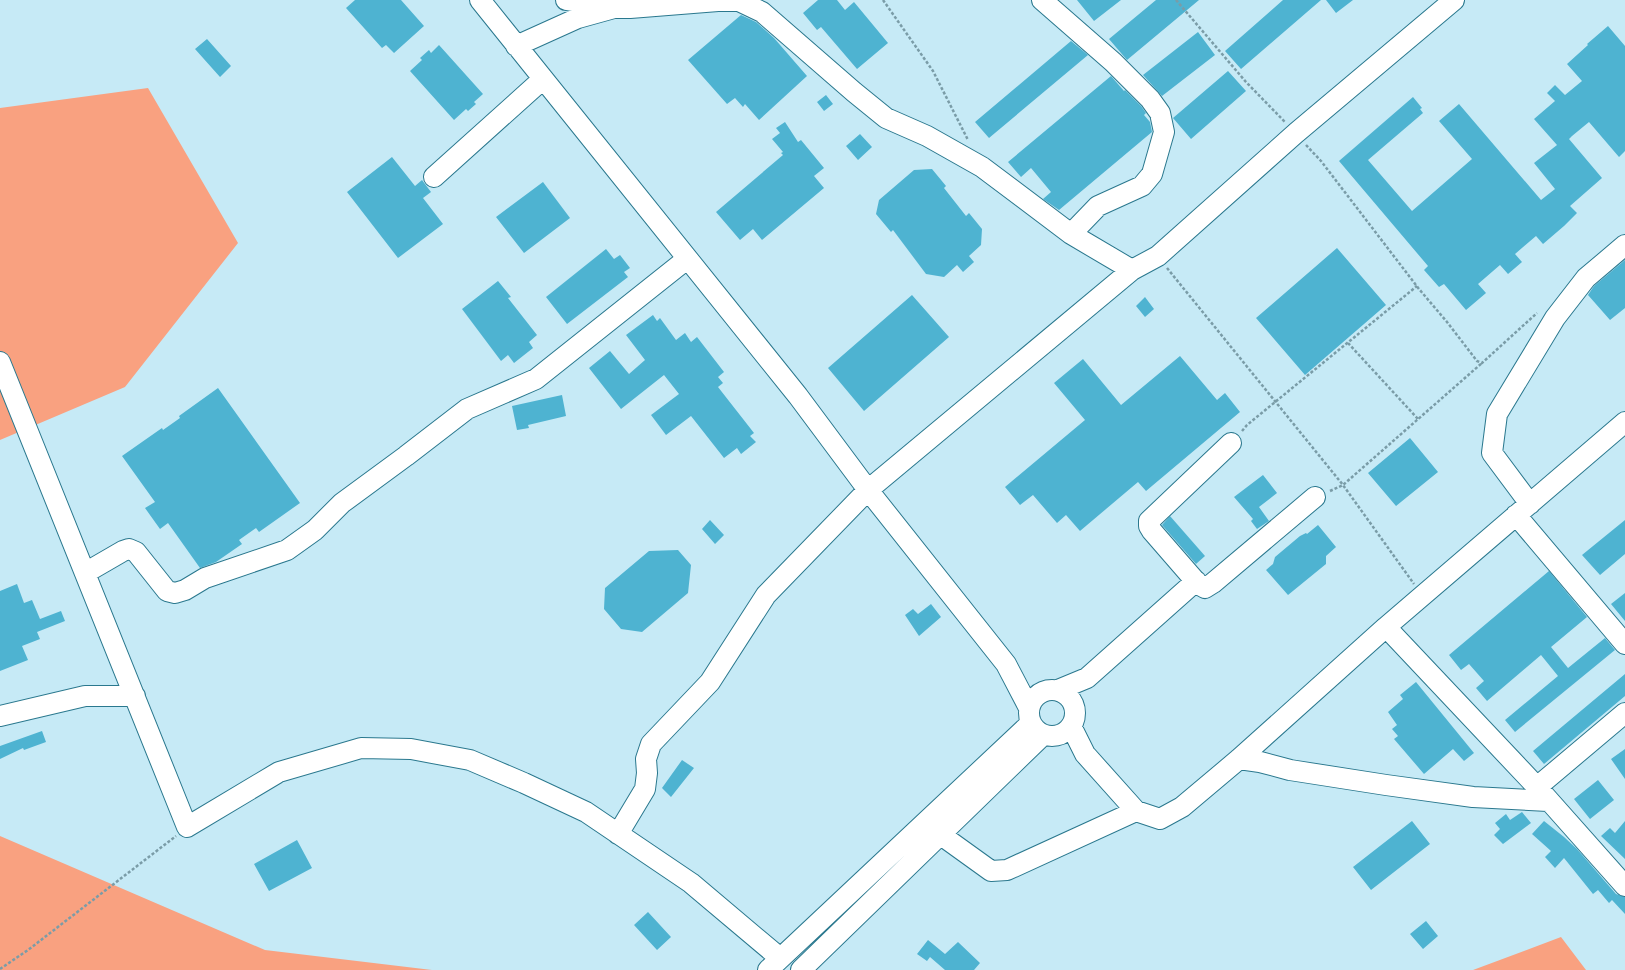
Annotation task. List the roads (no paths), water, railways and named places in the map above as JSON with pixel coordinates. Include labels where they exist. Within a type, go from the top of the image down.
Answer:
[{"type":"lane","points":[[480,0],[798,396],[868,490],[1006,664],[1046,726],[1085,754],[1136,811],[1160,819],[1182,807],[1239,759],[1386,627],[1625,422]]},
{"type":"lane","points":[[566,0],[614,8],[739,1],[762,12],[886,118],[927,136],[982,167],[1071,234],[1132,270]]},
{"type":"lane","points":[[1042,0],[1112,62],[1150,99],[1160,113],[1164,132],[1152,174],[1142,186],[1098,206],[1071,234]]},
{"type":"lane","points":[[618,834],[644,789],[647,773],[646,759],[651,744],[710,682],[766,595],[868,490],[1132,270],[1158,256],[1296,133],[1454,0]]},
{"type":"lane","points":[[516,46],[578,18],[614,8]]},
{"type":"lane","points":[[434,177],[543,79]]},
{"type":"lane","points":[[1625,245],[1586,278],[1555,318],[1497,414],[1492,453],[1523,510],[1625,644]]},
{"type":"lane","points":[[85,573],[129,549],[136,552],[167,590],[175,593],[185,590],[205,578],[287,550],[315,530],[342,503],[467,409],[536,379],[687,258]]},
{"type":"lane","points":[[0,362],[188,828],[279,772],[361,748],[411,749],[470,760],[586,812],[691,883],[774,964],[1046,726],[1076,712],[1074,704],[1070,698],[1006,664]]},
{"type":"lane","points":[[1231,443],[1149,520],[1149,526],[1152,531],[1196,581],[1205,588],[1213,583],[1315,497]]},
{"type":"lane","points":[[1046,726],[1036,696],[1086,678],[1196,581]]},
{"type":"lane","points":[[1386,627],[1542,794],[1625,886]]},
{"type":"lane","points":[[1074,704],[1086,678]]},
{"type":"lane","points":[[0,716],[85,696],[135,696]]},
{"type":"lane","points":[[1239,759],[1260,762],[1290,770],[1473,797],[1542,794],[1625,713]]},
{"type":"lane","points":[[801,970],[941,835],[1046,726]]},
{"type":"lane","points":[[941,835],[991,871],[1008,870],[1136,811]]}]
